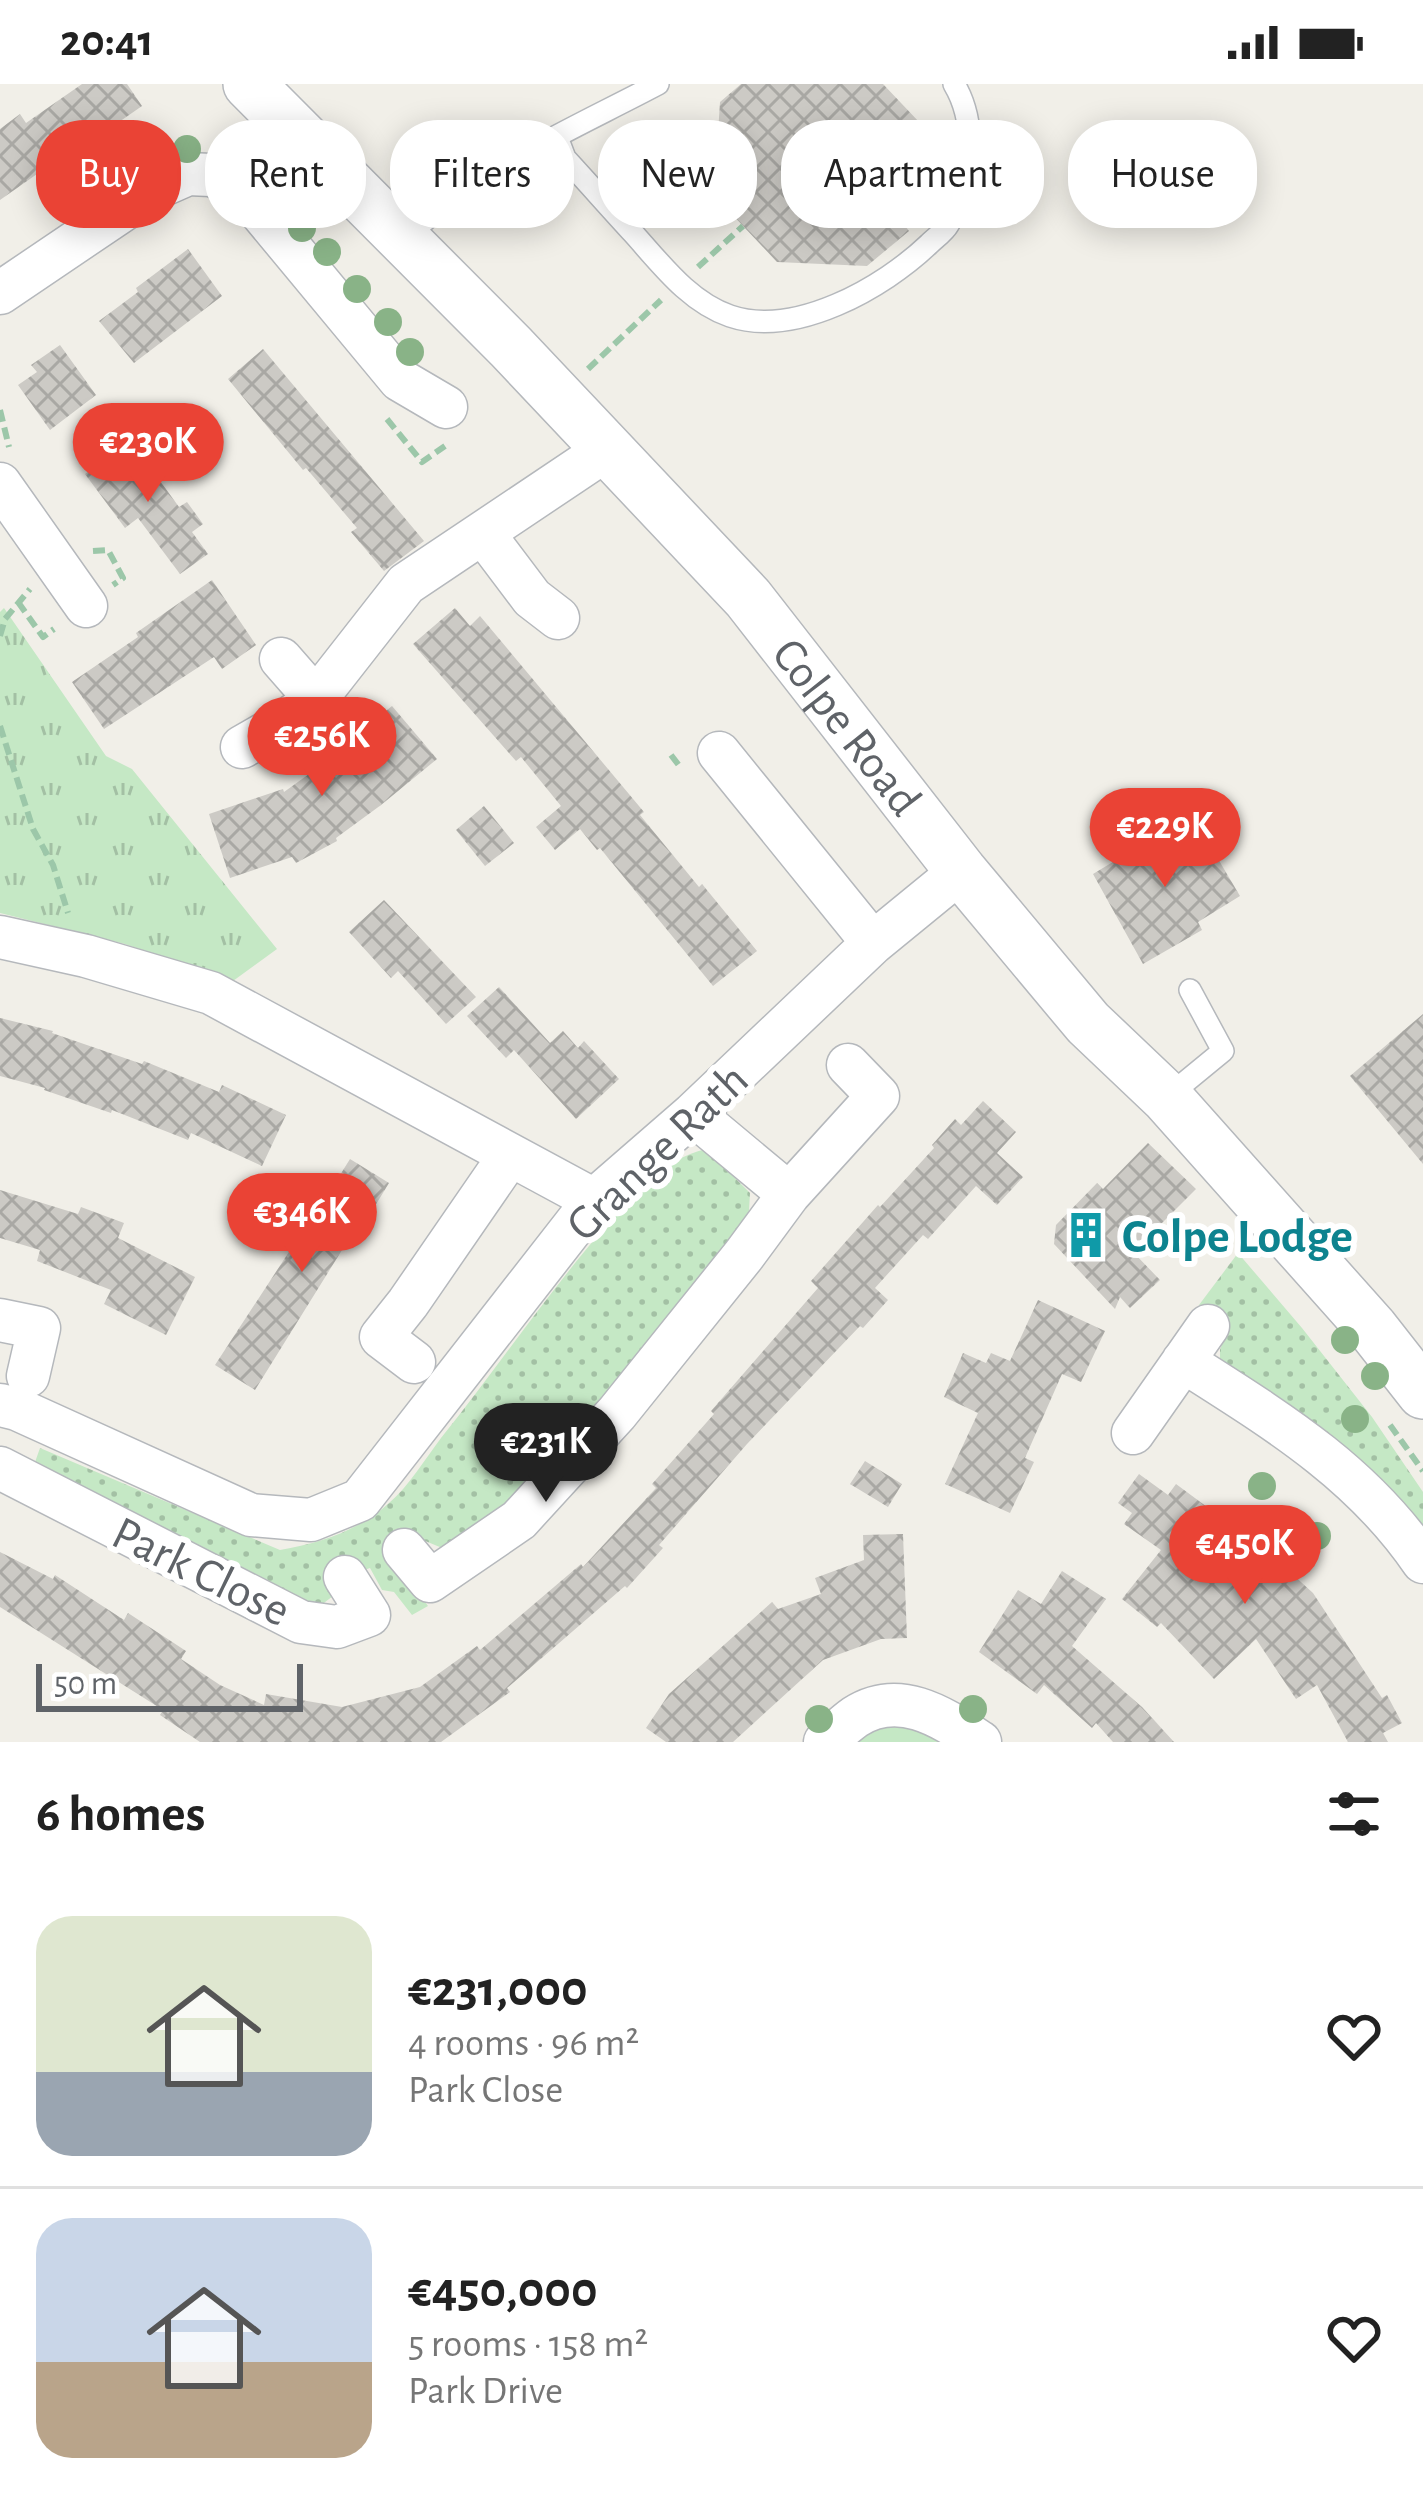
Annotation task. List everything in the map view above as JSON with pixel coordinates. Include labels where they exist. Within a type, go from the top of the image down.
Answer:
[{"type":"street","name":"Colpe Road","points":[[249,84],[560,397],[748,598],[961,871],[1088,1023],[1167,1098],[1372,1328],[1423,1394]]},
{"type":"street","points":[[0,293],[154,189],[188,174],[212,175],[239,186],[400,380],[452,422]]},
{"type":"street","points":[[242,747],[316,698],[406,584],[609,448]]},
{"type":"street","points":[[0,484],[86,606]]},
{"type":"street","points":[[482,533],[532,598],[558,618]]},
{"type":"street","points":[[281,659],[316,698]]},
{"type":"street","points":[[702,763],[873,943]]},
{"type":"street","name":"Grange Rath","points":[[15,1397],[251,1515],[311,1520],[360,1501],[594,1200],[693,1114],[873,943],[961,871]]},
{"type":"street","points":[[0,937],[86,956],[211,993],[594,1200]]},
{"type":"street","points":[[404,1550],[430,1581],[519,1520],[617,1413],[788,1194],[878,1096],[848,1065]]},
{"type":"street","points":[[693,1114],[788,1194]]},
{"type":"street","points":[[414,1362],[381,1337],[510,1155]]},
{"type":"street","name":"Park Close","points":[[0,1320],[39,1328],[15,1397],[0,1465],[301,1622],[337,1627],[369,1615],[345,1577]]},
{"type":"street","points":[[1133,1433],[1208,1326]]},
{"type":"street","points":[[1183,1361],[1319,1450],[1387,1516],[1423,1562]]},
{"type":"street","points":[[825,1742],[859,1714],[894,1705],[932,1712],[980,1742]]},
{"type":"lane","points":[[574,128],[658,84]]},
{"type":"lane","points":[[574,168],[679,284],[710,308],[757,322],[788,320],[834,307],[908,264],[947,227],[967,183],[969,138],[954,84]]},
{"type":"lane","points":[[404,239],[416,228]]},
{"type":"lane","points":[[1167,1098],[1223,1051],[1190,990]]},
{"type":"path","points":[[560,397],[741,228]]},
{"type":"path","points":[[380,412],[422,462],[452,422]]},
{"type":"path","points":[[0,636],[5,619],[33,586]]},
{"type":"path","points":[[0,726],[33,829],[53,865],[69,916]]},
{"type":"path","points":[[670,755],[702,763]]},
{"type":"green space","points":[[4,608],[106,756],[132,769],[277,949],[233,981],[125,944],[0,913],[0,612]]},
{"type":"green space","points":[[706,1149],[750,1193],[749,1211],[735,1239],[574,1436],[513,1501],[447,1550],[418,1538],[392,1556],[428,1606],[412,1615],[394,1592],[382,1590],[370,1568],[337,1580],[333,1596],[316,1609],[34,1465],[40,1448],[280,1550],[351,1528],[377,1513],[403,1489],[563,1278],[628,1202],[663,1169]]},
{"type":"green space","points":[[1238,1253],[1372,1417],[1423,1492],[1423,1536],[1220,1359],[1228,1326],[1199,1305]]},
{"type":"green space","points":[[897,1722],[945,1742],[848,1742],[853,1737]]},
{"type":"building","points":[[82,84],[127,84],[142,106],[122,120],[36,120],[36,175],[0,200],[0,129],[20,114],[26,123]]},
{"type":"building","points":[[741,84],[883,84],[917,120],[781,120],[781,228],[909,231],[867,266],[777,262],[745,228],[757,228],[757,120],[719,120],[720,102]]},
{"type":"building","points":[[188,249],[222,296],[134,363],[99,321]]},
{"type":"building","points":[[60,345],[96,395],[50,430],[18,385],[37,372],[31,365]]},
{"type":"building","points":[[263,349],[424,541],[384,571],[351,532],[357,528],[228,379]]},
{"type":"building","points":[[131,441],[179,507],[187,502],[203,524],[192,532],[208,554],[180,574],[138,518],[125,528],[85,474]]},
{"type":"building","points":[[212,580],[256,645],[222,669],[214,657],[104,729],[72,682]]},
{"type":"building","points":[[455,608],[470,626],[480,616],[644,812],[640,815],[699,887],[702,884],[757,951],[713,986],[580,829],[555,850],[536,827],[561,806],[413,644]]},
{"type":"building","points":[[392,706],[437,759],[337,841],[296,863],[292,857],[230,878],[209,814],[284,792],[373,728],[370,724]]},
{"type":"building","points":[[484,806],[514,843],[485,866],[456,830]]},
{"type":"building","points":[[1184,819],[1203,852],[1211,847],[1240,896],[1198,922],[1202,930],[1143,964],[1093,874]]},
{"type":"building","points":[[384,900],[476,997],[446,1024],[398,971],[391,978],[349,932]]},
{"type":"building","points":[[499,987],[550,1043],[563,1031],[578,1048],[584,1041],[619,1079],[576,1119],[514,1050],[506,1058],[467,1016]]},
{"type":"building","points":[[1423,1014],[1423,1164],[1350,1076]]},
{"type":"building","points":[[0,1018],[144,1061],[219,1092],[222,1085],[286,1115],[262,1166],[191,1133],[188,1140],[112,1110],[0,1076]]},
{"type":"building","points":[[983,1101],[1016,1132],[997,1153],[1023,1177],[997,1205],[976,1186],[928,1239],[923,1235],[875,1288],[888,1300],[747,1444],[627,1588],[507,1688],[510,1692],[441,1742],[200,1742],[160,1715],[163,1710],[0,1607],[0,1552],[53,1579],[55,1575],[124,1620],[128,1613],[186,1651],[181,1659],[220,1685],[264,1705],[266,1694],[342,1707],[420,1687],[477,1646],[480,1650],[581,1564],[583,1567],[656,1488],[652,1484],[714,1414],[711,1411],[818,1288],[811,1281],[955,1119],[961,1125]]},
{"type":"building","name":"Colpe Lodge","points":[[1148,1143],[1196,1189],[1133,1252],[1160,1280],[1130,1308],[1120,1297],[1115,1309],[1054,1244],[1056,1225],[1097,1183],[1103,1189]]},
{"type":"building","points":[[350,1159],[389,1183],[255,1390],[215,1365]]},
{"type":"building","points":[[0,1190],[78,1214],[81,1207],[124,1223],[118,1238],[195,1277],[166,1335],[104,1304],[111,1290],[37,1261],[40,1250],[0,1238]]},
{"type":"building","points":[[1038,1300],[1105,1331],[1081,1382],[1062,1374],[1025,1458],[1034,1462],[1010,1513],[945,1484],[978,1413],[944,1397],[963,1353],[986,1363],[991,1353],[1010,1361]]},
{"type":"building","points":[[865,1461],[902,1484],[888,1507],[850,1484]]},
{"type":"building","points":[[1139,1474],[1168,1495],[1176,1484],[1230,1524],[1233,1520],[1313,1593],[1402,1723],[1383,1733],[1388,1742],[1348,1742],[1317,1685],[1296,1699],[1256,1639],[1214,1679],[1161,1623],[1157,1627],[1122,1599],[1161,1550],[1124,1524],[1132,1513],[1118,1503]]},
{"type":"building","points":[[903,1534],[907,1638],[881,1639],[823,1660],[733,1742],[666,1742],[646,1728],[669,1694],[772,1602],[778,1609],[821,1594],[815,1578],[864,1560],[863,1535]]},
{"type":"building","points":[[1062,1571],[1106,1599],[1072,1646],[1174,1742],[1113,1742],[1096,1723],[1092,1728],[1044,1685],[1037,1694],[979,1652],[1018,1590],[1041,1604]]},
{"type":"place","name":"Colpe Lodge","points":[[1086,1235]]}]
